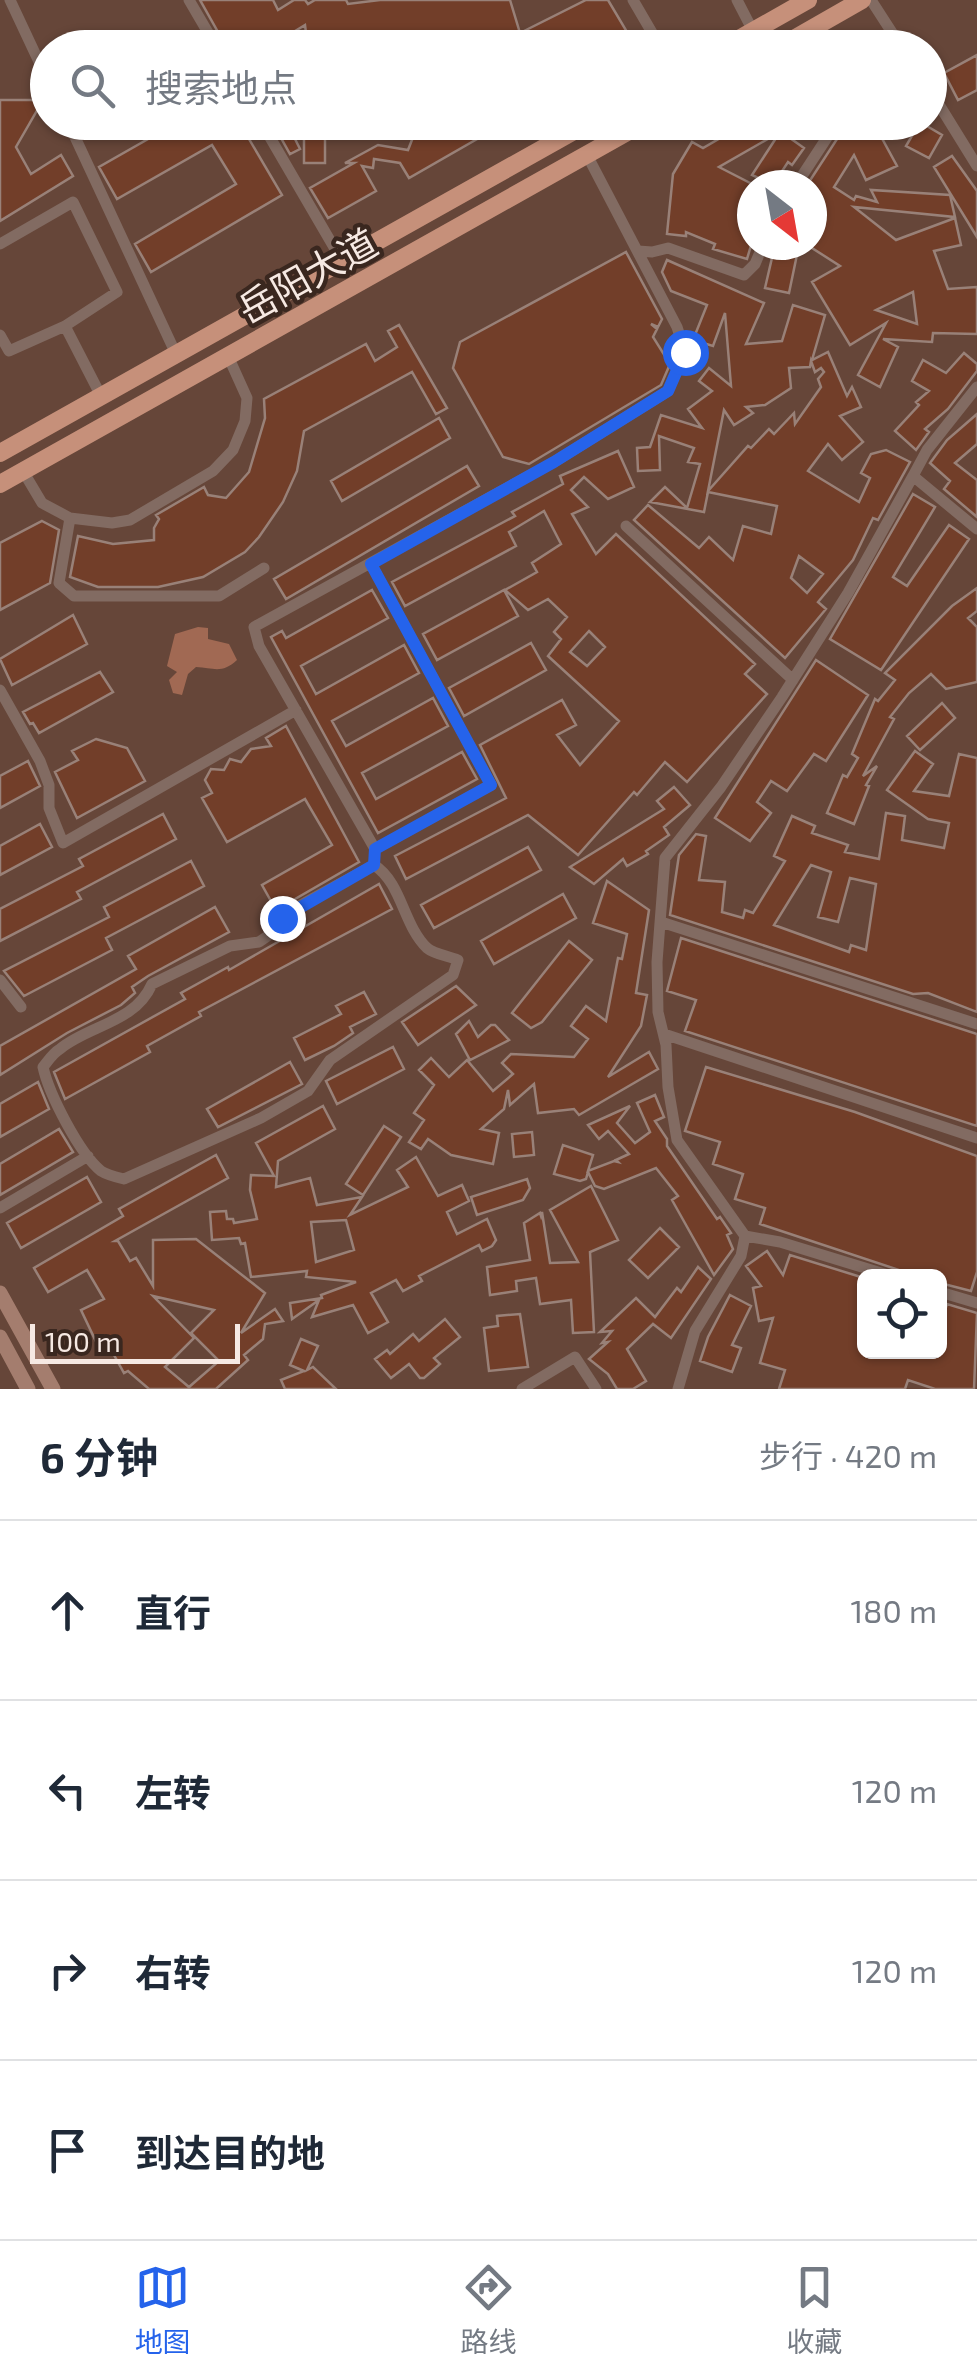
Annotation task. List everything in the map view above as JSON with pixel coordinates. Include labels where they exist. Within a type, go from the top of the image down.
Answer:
[{"type":"main road","points":[[755,30],[808,0]]},
{"type":"main road","points":[[810,30],[862,0]]},
{"type":"main road","name":"岳阳大道","points":[[0,453],[558,140]]},
{"type":"main road","name":"岳阳大道","points":[[0,484],[613,140]]},
{"type":"main road","points":[[0,1293],[53,1389]]},
{"type":"main road","points":[[0,1336],[28,1389]]},
{"type":"street","points":[[10,0],[30,43]]},
{"type":"street","points":[[188,0],[206,30]]},
{"type":"street","points":[[633,0],[650,30]]},
{"type":"street","points":[[736,0],[752,30]]},
{"type":"street","points":[[871,0],[890,30]]},
{"type":"street","points":[[947,117],[977,166]]},
{"type":"street","points":[[76,140],[176,354]]},
{"type":"street","points":[[271,140],[342,261]]},
{"type":"street","points":[[806,170],[825,140]]},
{"type":"street","points":[[374,865],[375,849],[259,646],[254,627],[554,462],[668,391],[685,352],[677,327],[587,155]]},
{"type":"street","points":[[0,244],[73,202],[117,292],[65,326],[8,351],[0,336]]},
{"type":"street","points":[[638,251],[668,248],[744,276],[757,260]]},
{"type":"street","points":[[65,326],[101,396]]},
{"type":"street","points":[[23,471],[42,503],[70,518],[112,523],[130,520],[213,471],[232,450],[245,422],[247,398],[228,356]]},
{"type":"street","points":[[678,1389],[695,1331],[741,1256],[744,1236],[677,1140],[658,1012],[657,962],[665,858],[720,787],[792,680],[848,593],[927,450],[977,387]]},
{"type":"street","points":[[913,476],[977,529]]},
{"type":"street","points":[[70,518],[60,583],[74,596],[219,596],[264,568]]},
{"type":"street","points":[[626,526],[792,680]]},
{"type":"street","points":[[371,564],[491,785],[375,849]]},
{"type":"street","points":[[0,690],[40,761],[49,784],[48,808],[63,843],[296,710]]},
{"type":"street","points":[[374,865],[386,872],[429,950],[458,960],[452,975],[330,1060],[308,1091],[261,1118],[124,1179],[103,1173],[88,1156],[46,1081],[42,1066],[61,1047],[128,1013],[147,995],[152,984],[230,946],[259,942],[297,907],[374,865]]},
{"type":"street","points":[[661,922],[977,1024]]},
{"type":"street","points":[[0,980],[21,1006]]},
{"type":"street","points":[[664,1034],[977,1138]]},
{"type":"street","points":[[0,1208],[88,1156]]},
{"type":"street","points":[[744,1236],[780,1242],[868,1269]]},
{"type":"street","points":[[947,1294],[977,1304]]},
{"type":"street","points":[[522,1389],[575,1356],[596,1389]]},
{"type":"shaded area","points":[[0,0],[977,0],[977,1389],[0,1389]]},
{"type":"shaded area","points":[[208,628],[208,639],[229,644],[237,660],[222,669],[196,667],[188,674],[182,695],[173,693],[169,680],[177,672],[167,666],[175,634]]},
{"type":"building","points":[[200,0],[273,0],[278,10],[294,0],[305,0],[308,4],[315,0],[346,0],[348,4],[380,0],[510,0],[519,30],[306,30],[305,25],[297,30],[217,30]]},
{"type":"building","points":[[586,0],[608,0],[626,30],[526,30]]},
{"type":"building","points":[[977,55],[977,90],[958,100],[947,71]]},
{"type":"building","points":[[0,100],[30,100],[30,123],[16,147],[31,174],[61,155],[73,176],[0,221]]},
{"type":"building","points":[[146,140],[250,140],[282,195],[151,272],[135,244],[236,184],[212,145],[117,199],[99,167]]},
{"type":"building","points":[[282,140],[296,140],[300,149],[290,154]]},
{"type":"building","points":[[304,140],[325,140],[325,163],[304,163]]},
{"type":"building","points":[[412,140],[475,140],[409,178],[400,163],[374,159],[373,168],[362,166],[376,191],[328,218],[310,188],[378,145],[408,150]]},
{"type":"building","points":[[717,140],[766,140],[719,167],[737,176],[737,256],[713,249],[715,244],[686,232],[686,236],[667,234],[673,174],[692,142],[703,148]]},
{"type":"building","points":[[775,140],[793,140],[804,148],[792,165],[788,162],[783,170],[755,170]]},
{"type":"building","points":[[836,140],[883,140],[897,166],[866,180],[854,155],[834,187],[854,200],[856,196],[877,202],[871,190],[950,195],[955,217],[854,207],[896,240],[955,218],[961,245],[934,251],[948,289],[977,287],[977,334],[933,333],[932,342],[883,339],[898,347],[880,387],[858,375],[886,323],[850,345],[812,282],[840,266],[827,258],[827,170],[817,170]],"holes":[[[913,292],[917,324],[876,310]]]},
{"type":"building","points":[[910,140],[939,140],[929,158],[906,146]]},
{"type":"building","points":[[952,156],[977,191],[977,237],[934,167]]},
{"type":"building","points":[[626,252],[662,319],[658,327],[651,324],[657,329],[653,337],[670,364],[661,385],[529,464],[503,457],[453,368],[460,342]]},
{"type":"building","points":[[667,260],[764,303],[746,344],[782,341],[793,305],[825,315],[812,360],[828,352],[847,396],[852,387],[861,407],[840,416],[863,442],[842,460],[828,444],[808,471],[859,502],[870,478],[861,473],[871,454],[886,450],[910,462],[878,520],[873,518],[853,560],[818,602],[826,609],[785,658],[634,520],[648,505],[699,548],[709,537],[733,560],[743,526],[771,534],[777,506],[708,492],[704,512],[650,502],[665,487],[687,508],[700,464],[688,462],[694,448],[659,436],[660,470],[638,471],[637,448],[650,447],[661,415],[702,428],[688,409],[712,391],[699,381],[709,368],[731,386],[725,313],[713,346],[693,340],[707,305],[671,291],[662,272]],"holes":[[[811,361],[815,372],[821,368],[824,372],[818,379],[821,387],[795,424],[794,413],[774,434],[769,429],[751,448],[748,446],[708,491],[724,410],[734,425],[753,413],[746,407],[765,405],[791,388],[789,368],[810,367]],[[799,556],[823,574],[807,593],[791,578]]]},
{"type":"building","points":[[772,260],[796,260],[789,293],[765,288]]},
{"type":"building","points":[[399,325],[447,408],[436,414],[412,372],[304,431],[297,471],[283,502],[259,537],[245,552],[203,577],[158,587],[98,587],[70,577],[78,536],[113,544],[154,540],[159,519],[156,515],[204,487],[208,495],[226,498],[249,472],[265,418],[264,399],[366,344],[375,361],[397,347],[388,331]]},
{"type":"building","points":[[964,353],[977,364],[977,371],[948,409],[925,429],[929,432],[916,450],[895,431],[929,391],[912,381],[923,360],[946,373]]},
{"type":"building","points":[[977,414],[977,444],[955,463],[977,480],[977,517],[944,489],[950,481],[930,463],[947,440]]},
{"type":"building","points":[[439,418],[450,438],[342,501],[331,481]]},
{"type":"building","points":[[618,451],[634,487],[608,499],[584,477],[571,490],[588,507],[572,514],[596,554],[616,534],[755,664],[745,674],[767,694],[687,782],[665,762],[578,855],[528,815],[406,879],[395,856],[506,798],[480,745],[562,700],[576,725],[557,735],[580,765],[619,721],[548,656],[561,639],[554,632],[567,617],[548,599],[528,610],[505,590],[537,572],[532,563],[561,544],[544,511],[509,532],[516,546],[405,606],[392,582],[515,516],[512,512],[563,484],[560,476]],"holes":[[[589,631],[605,647],[587,666],[570,652]]]},
{"type":"building","points":[[467,466],[479,486],[286,599],[274,579]]},
{"type":"building","points":[[913,494],[935,507],[893,577],[907,586],[949,525],[969,539],[881,670],[830,639]]},
{"type":"building","points":[[42,521],[59,530],[50,583],[0,610],[0,543]]},
{"type":"building","points":[[977,588],[977,611],[968,618],[977,627],[977,682],[946,689],[931,674],[909,693],[890,717],[894,719],[863,776],[877,766],[866,785],[869,786],[854,824],[827,813],[843,775],[847,777],[858,758],[852,754],[875,699],[878,701],[895,680],[885,673],[952,606]]},
{"type":"building","points":[[372,590],[388,618],[301,666],[316,694],[404,645],[419,673],[332,721],[346,746],[433,698],[448,726],[362,773],[376,799],[462,752],[477,779],[378,833],[271,637],[282,631],[286,638]]},
{"type":"building","points":[[504,590],[518,616],[437,660],[423,634]]},
{"type":"building","points":[[73,615],[87,644],[12,685],[0,659]]},
{"type":"building","points":[[531,643],[546,670],[464,716],[449,688]]},
{"type":"building","points":[[816,660],[868,695],[826,761],[814,754],[787,791],[771,781],[757,802],[771,813],[750,841],[715,818]]},
{"type":"building","points":[[100,672],[113,692],[39,733],[30,724],[23,712]]},
{"type":"building","points":[[942,703],[955,718],[920,750],[907,736]]},
{"type":"building","points":[[286,726],[359,862],[276,910],[262,885],[332,845],[305,799],[227,842],[202,798],[212,793],[205,780],[211,769],[224,770],[230,759],[241,762],[251,749],[271,746],[266,738]]},
{"type":"building","points":[[96,739],[127,748],[145,781],[77,818],[55,772],[78,760],[72,751]]},
{"type":"building","points":[[915,751],[933,764],[914,791],[949,796],[959,754],[977,758],[977,1012],[928,993],[913,994],[670,915],[679,855],[696,834],[706,836],[699,880],[725,882],[722,912],[743,918],[745,910],[753,913],[785,861],[774,856],[792,816],[815,826],[812,833],[848,845],[845,852],[879,859],[886,813],[905,816],[902,840],[944,848],[949,823],[928,819],[887,790]],"holes":[[[811,865],[831,872],[818,917],[838,922],[850,878],[876,884],[866,950],[851,945],[849,952],[774,925]]]},
{"type":"building","points":[[28,761],[40,786],[0,808],[0,776]]},
{"type":"building","points":[[674,787],[690,805],[664,827],[669,835],[646,851],[648,854],[627,866],[623,859],[594,884],[570,867],[664,809],[657,801]]},
{"type":"building","points":[[163,814],[176,839],[77,892],[81,899],[0,941],[0,909],[83,866],[79,859]]},
{"type":"building","points":[[40,824],[52,847],[0,875],[0,846]]},
{"type":"building","points":[[528,847],[541,870],[434,928],[421,905]]},
{"type":"building","points":[[191,861],[204,886],[106,938],[112,950],[24,996],[4,971],[109,917],[104,907]]},
{"type":"building","points":[[607,881],[649,910],[636,993],[647,995],[641,1026],[608,1077],[649,1052],[658,1069],[579,1115],[574,1109],[538,1113],[534,1084],[510,1105],[508,1090],[504,1109],[481,1129],[499,1133],[493,1164],[451,1155],[428,1139],[421,1149],[409,1142],[424,1120],[414,1113],[434,1085],[419,1070],[431,1058],[449,1077],[467,1060],[493,1091],[513,1074],[502,1063],[511,1054],[574,1057],[588,1039],[571,1026],[586,1006],[606,1021],[618,958],[622,959],[627,934],[593,923]]},
{"type":"building","points":[[379,884],[392,909],[199,1012],[201,1016],[147,1046],[150,1052],[65,1099],[54,1072],[185,999],[181,993]]},
{"type":"building","points":[[563,894],[576,918],[494,964],[481,941]]},
{"type":"building","points":[[215,907],[229,932],[148,976],[132,987],[135,993],[121,1005],[0,1075],[0,1046],[136,969],[128,956]]},
{"type":"building","points":[[681,938],[977,1034],[977,1126],[685,1031],[696,1000],[667,991]]},
{"type":"building","points":[[569,941],[592,960],[542,1022],[531,1028],[512,1013]]},
{"type":"building","points":[[456,986],[476,1005],[418,1045],[402,1022]]},
{"type":"building","points":[[364,992],[376,1014],[350,1027],[353,1033],[334,1046],[305,1060],[294,1038],[341,1014],[336,1006]]},
{"type":"building","points":[[469,1021],[478,1037],[495,1025],[509,1040],[470,1060],[456,1034]]},
{"type":"building","points":[[393,1047],[404,1069],[337,1104],[326,1081]]},
{"type":"building","points":[[290,1062],[302,1084],[218,1127],[207,1109]]},
{"type":"building","points":[[706,1067],[855,1112],[977,1156],[977,1272],[971,1291],[947,1285],[947,1269],[896,1269],[760,1224],[765,1208],[735,1199],[743,1174],[713,1164],[720,1142],[685,1131]]},
{"type":"building","points":[[38,1082],[49,1109],[0,1137],[0,1104]]},
{"type":"building","points":[[655,1095],[664,1117],[655,1121],[667,1139],[667,1146],[731,1233],[727,1235],[733,1249],[714,1275],[672,1200],[678,1196],[656,1168],[604,1189],[595,1186],[588,1172],[586,1179],[580,1181],[554,1174],[563,1145],[593,1155],[588,1171],[618,1162],[629,1154],[608,1131],[599,1139],[588,1125],[630,1106],[617,1123],[635,1143],[650,1132],[637,1103]]},
{"type":"building","points":[[323,1106],[335,1129],[278,1161],[276,1187],[310,1178],[317,1205],[362,1197],[350,1215],[408,1187],[397,1170],[416,1157],[438,1196],[462,1185],[469,1201],[447,1212],[457,1234],[487,1219],[496,1240],[482,1251],[479,1245],[419,1276],[422,1281],[403,1291],[396,1280],[371,1293],[388,1322],[368,1333],[353,1305],[312,1317],[319,1300],[292,1319],[290,1303],[322,1298],[321,1295],[356,1282],[306,1277],[307,1271],[251,1277],[245,1243],[241,1244],[239,1238],[212,1240],[210,1212],[226,1211],[227,1219],[234,1223],[257,1219],[250,1190],[251,1175],[274,1176],[256,1143]],"holes":[[[346,1220],[354,1250],[316,1262],[311,1222]]]},
{"type":"building","points":[[384,1126],[401,1137],[363,1195],[346,1184]]},
{"type":"building","points":[[59,1129],[73,1152],[0,1195],[0,1164]]},
{"type":"building","points":[[532,1132],[534,1155],[514,1157],[512,1134]]},
{"type":"building","points":[[216,1155],[228,1178],[115,1241],[130,1261],[136,1258],[153,1286],[153,1240],[196,1239],[265,1293],[241,1333],[275,1309],[283,1321],[265,1324],[263,1339],[244,1355],[248,1360],[216,1389],[149,1389],[128,1371],[124,1373],[109,1346],[100,1350],[81,1310],[104,1299],[87,1270],[48,1292],[34,1268],[123,1216],[119,1209]],"holes":[[[153,1296],[214,1310],[191,1333],[219,1361],[189,1387],[165,1367],[194,1338]]]},
{"type":"building","points":[[87,1177],[101,1202],[21,1248],[7,1223]]},
{"type":"building","points":[[527,1179],[530,1188],[523,1200],[477,1215],[471,1197]]},
{"type":"building","points":[[591,1186],[618,1240],[590,1252],[594,1332],[573,1333],[571,1300],[540,1304],[536,1278],[516,1281],[517,1291],[490,1295],[487,1267],[530,1260],[524,1223],[542,1212],[550,1263],[578,1262],[550,1210]]},
{"type":"building","points":[[660,1228],[679,1247],[648,1278],[629,1260]]},
{"type":"building","points":[[767,1251],[783,1275],[790,1255],[857,1276],[857,1359],[947,1359],[947,1304],[977,1313],[974,1389],[935,1389],[908,1380],[905,1389],[779,1389],[785,1370],[760,1363],[773,1318],[759,1321],[753,1288],[761,1286],[746,1266]]},
{"type":"building","points":[[698,1267],[711,1279],[671,1338],[653,1324],[627,1349],[646,1381],[633,1389],[617,1389],[608,1374],[589,1359],[608,1342],[602,1343],[612,1331],[600,1332],[636,1298],[655,1317],[677,1288],[681,1292]]},
{"type":"building","points":[[730,1295],[751,1306],[732,1345],[741,1348],[732,1372],[700,1361]]},
{"type":"building","points":[[520,1314],[528,1367],[489,1371],[484,1328],[498,1326],[497,1316]]},
{"type":"building","points":[[445,1319],[460,1337],[434,1358],[440,1364],[424,1378],[409,1364],[391,1378],[375,1359],[387,1350],[390,1354],[413,1334],[419,1341]]},
{"type":"building","points":[[301,1339],[318,1346],[307,1370],[313,1367],[336,1389],[285,1389],[281,1380],[304,1371],[290,1365]]},
{"type":"route","points":[[282,918],[374,865],[375,849],[491,785],[371,564],[554,462],[668,391],[685,352]]}]
